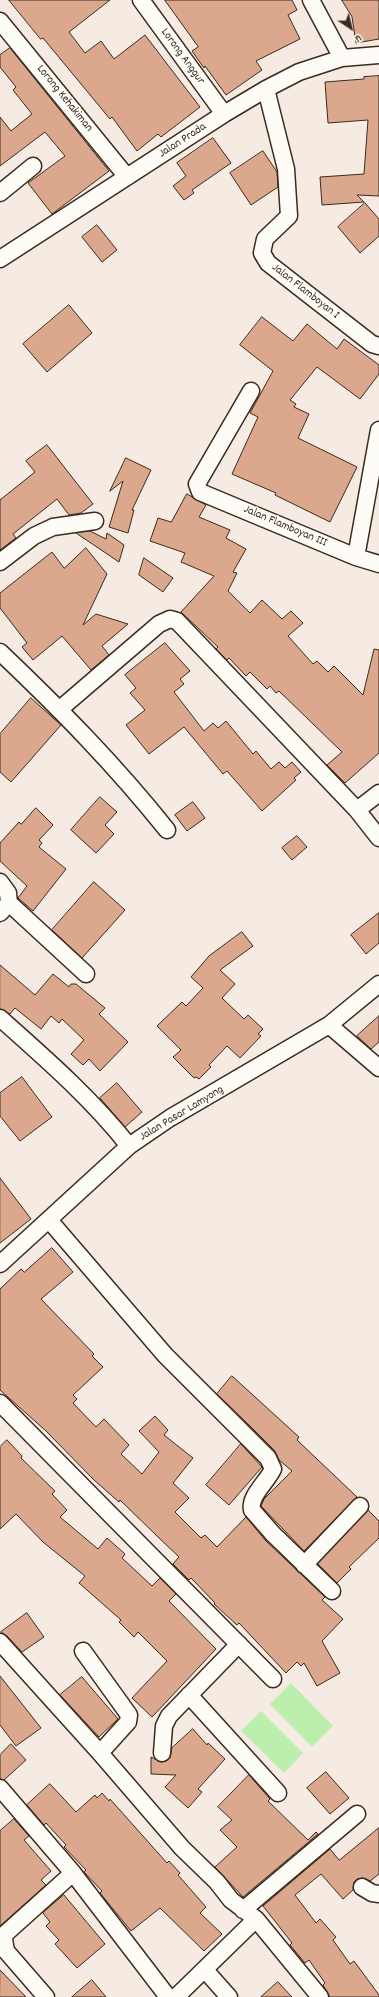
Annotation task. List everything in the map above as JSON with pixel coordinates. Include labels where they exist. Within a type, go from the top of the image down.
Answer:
[{"type":"street","name":"Lorong Anggur","points":[[141,0],[224,114]]},
{"type":"street","points":[[311,0],[342,58]]},
{"type":"street","name":"Lorong Kehakiman","points":[[0,21],[128,177]]},
{"type":"street","name":"Jalan Prada","points":[[0,259],[224,114],[266,89],[299,72],[342,58],[379,55]]},
{"type":"street","name":"Jalan Flamboyan I","points":[[266,89],[286,169],[288,216],[265,239],[262,253],[268,263],[372,344],[379,346]]},
{"type":"street","points":[[0,193],[33,166]]},
{"type":"street","name":"Jalan Flamboyan III","points":[[251,390],[198,484],[200,492],[356,557],[379,564]]},
{"type":"street","points":[[356,557],[379,430]]},
{"type":"street","points":[[0,562],[34,536],[53,527],[95,522]]},
{"type":"street","points":[[60,709],[160,624],[170,619],[178,621],[357,810],[379,838]]},
{"type":"street","points":[[0,652],[60,709],[127,781],[167,830]]},
{"type":"street","points":[[357,810],[379,793]]},
{"type":"street","points":[[0,882],[8,893],[4,908],[86,974]]},
{"type":"street","name":"Jalan Pasar Lamyong","points":[[1,1260],[49,1220],[129,1146],[170,1118],[329,1025],[379,984]]},
{"type":"street","points":[[0,1018],[73,1084],[129,1146]]},
{"type":"street","points":[[329,1025],[379,1068]]},
{"type":"street","points":[[49,1220],[165,1355],[268,1458],[273,1469],[253,1499],[252,1510],[273,1534],[332,1591]]},
{"type":"street","points":[[0,1403],[273,1679]]},
{"type":"street","points":[[304,1565],[360,1506]]},
{"type":"street","points":[[0,1642],[100,1753],[182,1848],[217,1882],[231,1900],[256,1920],[320,1997]]},
{"type":"street","points":[[162,1753],[165,1722],[239,1644]]},
{"type":"street","points":[[83,1651],[129,1715],[128,1722],[100,1753]]},
{"type":"street","points":[[189,1695],[278,1793]]},
{"type":"street","points":[[0,1788],[72,1873],[168,1997]]},
{"type":"street","points":[[243,1910],[357,1814]]},
{"type":"street","points":[[46,1997],[6,1951],[4,1940],[5,1934],[72,1873]]},
{"type":"street","points":[[362,1887],[372,1893],[379,1894]]},
{"type":"street","points":[[176,1997],[256,1920]]},
{"type":"street","points":[[205,1970],[230,1997]]},
{"type":"green space","points":[[291,1683],[333,1726],[312,1747],[270,1704]]},
{"type":"green space","points":[[261,1711],[303,1753],[284,1773],[241,1731]]},
{"type":"building","points":[[9,0],[110,0],[69,32],[85,53],[101,41],[114,59],[145,35],[200,107],[161,137],[158,134],[137,151],[112,117],[110,119],[43,38],[41,39]]},
{"type":"building","points":[[165,0],[292,0],[297,10],[288,15],[300,39],[256,61],[262,70],[226,95],[192,51],[198,47]]},
{"type":"building","points":[[342,0],[379,0],[379,39],[356,43],[352,17]]},
{"type":"building","points":[[10,48],[109,171],[52,214],[28,183],[65,156],[45,132],[0,166],[0,117],[11,131],[32,114],[13,90],[16,87],[0,67],[0,55]]},
{"type":"building","points":[[379,76],[379,196],[357,195],[364,202],[322,205],[320,177],[364,174],[368,120],[328,123],[325,82],[364,79],[364,77]]},
{"type":"building","points":[[213,138],[231,163],[192,190],[194,193],[184,200],[173,186],[186,176],[177,163]]},
{"type":"building","points":[[263,151],[277,172],[278,187],[251,205],[230,173]]},
{"type":"building","points":[[365,203],[379,219],[379,236],[360,253],[338,227]]},
{"type":"building","points":[[97,225],[117,250],[102,262],[82,237]]},
{"type":"building","points":[[69,305],[92,333],[47,372],[23,344]]},
{"type":"building","points":[[262,317],[293,341],[307,324],[337,349],[344,339],[379,365],[379,374],[360,399],[317,367],[290,400],[296,404],[294,407],[309,414],[298,438],[357,467],[330,522],[275,495],[276,493],[232,474],[258,417],[250,413],[273,371],[240,345]]},
{"type":"building","points":[[47,445],[93,504],[81,513],[69,515],[57,499],[13,534],[16,538],[0,550],[0,500],[35,472],[26,461]]},
{"type":"building","points":[[126,458],[151,470],[132,510],[134,510],[128,533],[109,527],[123,481],[110,491]]},
{"type":"building","points":[[187,494],[206,505],[199,517],[230,530],[226,538],[246,549],[233,572],[237,573],[228,591],[250,613],[262,600],[282,619],[291,611],[303,623],[288,636],[313,664],[317,661],[328,672],[334,666],[363,695],[374,649],[379,650],[379,753],[345,783],[327,765],[342,752],[279,691],[276,693],[270,686],[267,689],[250,672],[246,676],[229,658],[227,660],[216,649],[218,647],[181,612],[214,576],[181,562],[185,553],[150,541],[158,518],[171,522]]},
{"type":"building","points":[[90,531],[106,539],[107,533],[124,545],[119,562],[76,533]]},
{"type":"building","points":[[86,548],[107,574],[83,625],[96,614],[128,624],[102,646],[109,655],[91,670],[62,636],[33,660],[22,647],[27,643],[0,608],[0,593],[52,552],[64,568]]},
{"type":"building","points":[[144,558],[173,578],[163,592],[139,575]]},
{"type":"building","points":[[165,643],[190,671],[180,679],[184,684],[174,692],[204,731],[213,723],[218,728],[226,721],[253,754],[256,751],[271,769],[279,762],[285,768],[292,762],[301,772],[294,778],[296,780],[262,811],[227,771],[223,774],[184,727],[149,754],[126,725],[145,710],[130,693],[136,688],[125,675]]},
{"type":"building","points":[[31,698],[61,725],[11,782],[0,772],[0,734]]},
{"type":"building","points":[[100,797],[117,812],[105,825],[114,834],[96,853],[71,830]]},
{"type":"building","points":[[193,802],[205,818],[187,831],[175,815]]},
{"type":"building","points":[[36,808],[53,825],[39,840],[42,843],[39,847],[66,869],[33,911],[18,898],[27,886],[0,861],[0,843],[19,822],[21,824]]},
{"type":"building","points":[[297,836],[307,847],[292,860],[282,848]]},
{"type":"building","points":[[94,882],[125,910],[82,958],[52,930]]},
{"type":"building","points":[[379,913],[379,943],[366,954],[351,935]]},
{"type":"building","points":[[242,932],[253,946],[220,970],[235,984],[222,998],[244,1019],[248,1015],[263,1029],[258,1034],[261,1036],[240,1058],[227,1046],[209,1065],[211,1067],[199,1079],[196,1077],[194,1078],[173,1057],[181,1050],[157,1026],[182,1002],[186,1006],[203,988],[191,977],[209,956]]},
{"type":"building","points":[[0,965],[35,995],[53,974],[69,987],[71,984],[76,984],[105,1008],[99,1014],[128,1042],[100,1071],[89,1059],[83,1065],[71,1054],[84,1040],[62,1019],[59,1023],[51,1016],[41,1029],[15,1008],[10,1014],[0,1009]]},
{"type":"building","points":[[379,1016],[379,1042],[371,1049],[357,1036]]},
{"type":"building","points":[[22,1077],[52,1117],[20,1141],[0,1116],[0,1093]]},
{"type":"building","points":[[117,1083],[142,1112],[125,1127],[100,1098]]},
{"type":"building","points":[[0,1178],[31,1219],[0,1243]]},
{"type":"building","points":[[52,1248],[73,1272],[41,1299],[94,1354],[92,1356],[103,1367],[73,1395],[77,1399],[73,1403],[96,1427],[104,1419],[129,1445],[121,1454],[142,1474],[159,1452],[139,1431],[155,1416],[168,1430],[164,1435],[193,1458],[173,1483],[189,1498],[175,1512],[201,1538],[205,1535],[217,1547],[246,1517],[266,1541],[325,1597],[322,1600],[343,1619],[322,1641],[340,1673],[317,1686],[304,1663],[301,1666],[297,1662],[286,1673],[239,1623],[237,1625],[214,1604],[215,1603],[191,1578],[189,1580],[173,1564],[179,1557],[120,1500],[119,1502],[94,1480],[46,1431],[0,1390],[0,1289],[21,1269],[24,1272]]},
{"type":"building","points":[[232,1376],[299,1437],[297,1440],[357,1497],[304,1551],[261,1506],[264,1499],[292,1471],[279,1460],[275,1451],[217,1394]]},
{"type":"building","points":[[7,1440],[22,1456],[21,1458],[55,1491],[52,1494],[67,1510],[60,1517],[98,1549],[107,1538],[125,1554],[122,1558],[152,1586],[160,1578],[176,1594],[169,1601],[216,1649],[152,1717],[132,1698],[167,1661],[138,1632],[134,1637],[119,1622],[121,1620],[79,1583],[85,1576],[43,1542],[16,1514],[0,1529],[0,1447]]},
{"type":"building","points":[[241,1444],[262,1467],[229,1505],[206,1485]]},
{"type":"building","points":[[368,1510],[379,1521],[379,1538],[349,1567],[351,1569],[337,1583],[318,1564]]},
{"type":"building","points":[[27,1613],[44,1637],[22,1652],[7,1636],[1,1632]]},
{"type":"building","points":[[0,1676],[41,1728],[16,1746],[0,1725]]},
{"type":"building","points":[[82,1677],[118,1719],[99,1737],[60,1695]]},
{"type":"building","points":[[193,1729],[207,1745],[208,1743],[225,1759],[198,1789],[202,1792],[188,1808],[165,1787],[176,1775],[151,1774],[151,1757],[161,1762],[166,1761],[170,1758],[172,1748]]},
{"type":"building","points":[[11,1744],[26,1760],[4,1780],[0,1779],[0,1755]]},
{"type":"building","points":[[326,1772],[349,1798],[330,1814],[307,1788]]},
{"type":"building","points":[[249,1775],[270,1799],[268,1801],[308,1840],[316,1832],[318,1834],[243,1897],[215,1867],[237,1847],[220,1830],[232,1820],[218,1807]]},
{"type":"building","points":[[50,1784],[76,1812],[95,1795],[97,1798],[102,1793],[109,1801],[110,1799],[167,1863],[169,1861],[180,1873],[178,1875],[206,1907],[200,1913],[222,1934],[204,1951],[160,1908],[131,1931],[100,1893],[102,1891],[84,1872],[86,1870],[64,1847],[66,1845],[46,1823],[44,1825],[27,1805]]},
{"type":"building","points":[[14,1819],[29,1836],[24,1840],[51,1871],[41,1880],[46,1885],[0,1926],[0,1831]]},
{"type":"building","points":[[379,1828],[379,1874],[370,1881],[363,1878],[357,1879],[354,1882],[353,1890],[343,1899],[321,1874],[295,1895],[316,1923],[320,1919],[336,1937],[333,1940],[350,1964],[354,1961],[379,1995],[379,1997],[330,1997],[323,1985],[325,1983],[309,1960],[305,1963],[290,1945],[292,1943],[263,1906],[330,1849],[339,1860]]},
{"type":"building","points":[[64,1895],[105,1944],[77,1968],[55,1944],[59,1940],[46,1926],[50,1922],[43,1913]]},
{"type":"building","points":[[0,1970],[26,1997],[0,1997]]},
{"type":"building","points":[[92,1980],[106,1997],[72,1997]]},
{"type":"building","points":[[278,1982],[292,1997],[261,1997]]}]
